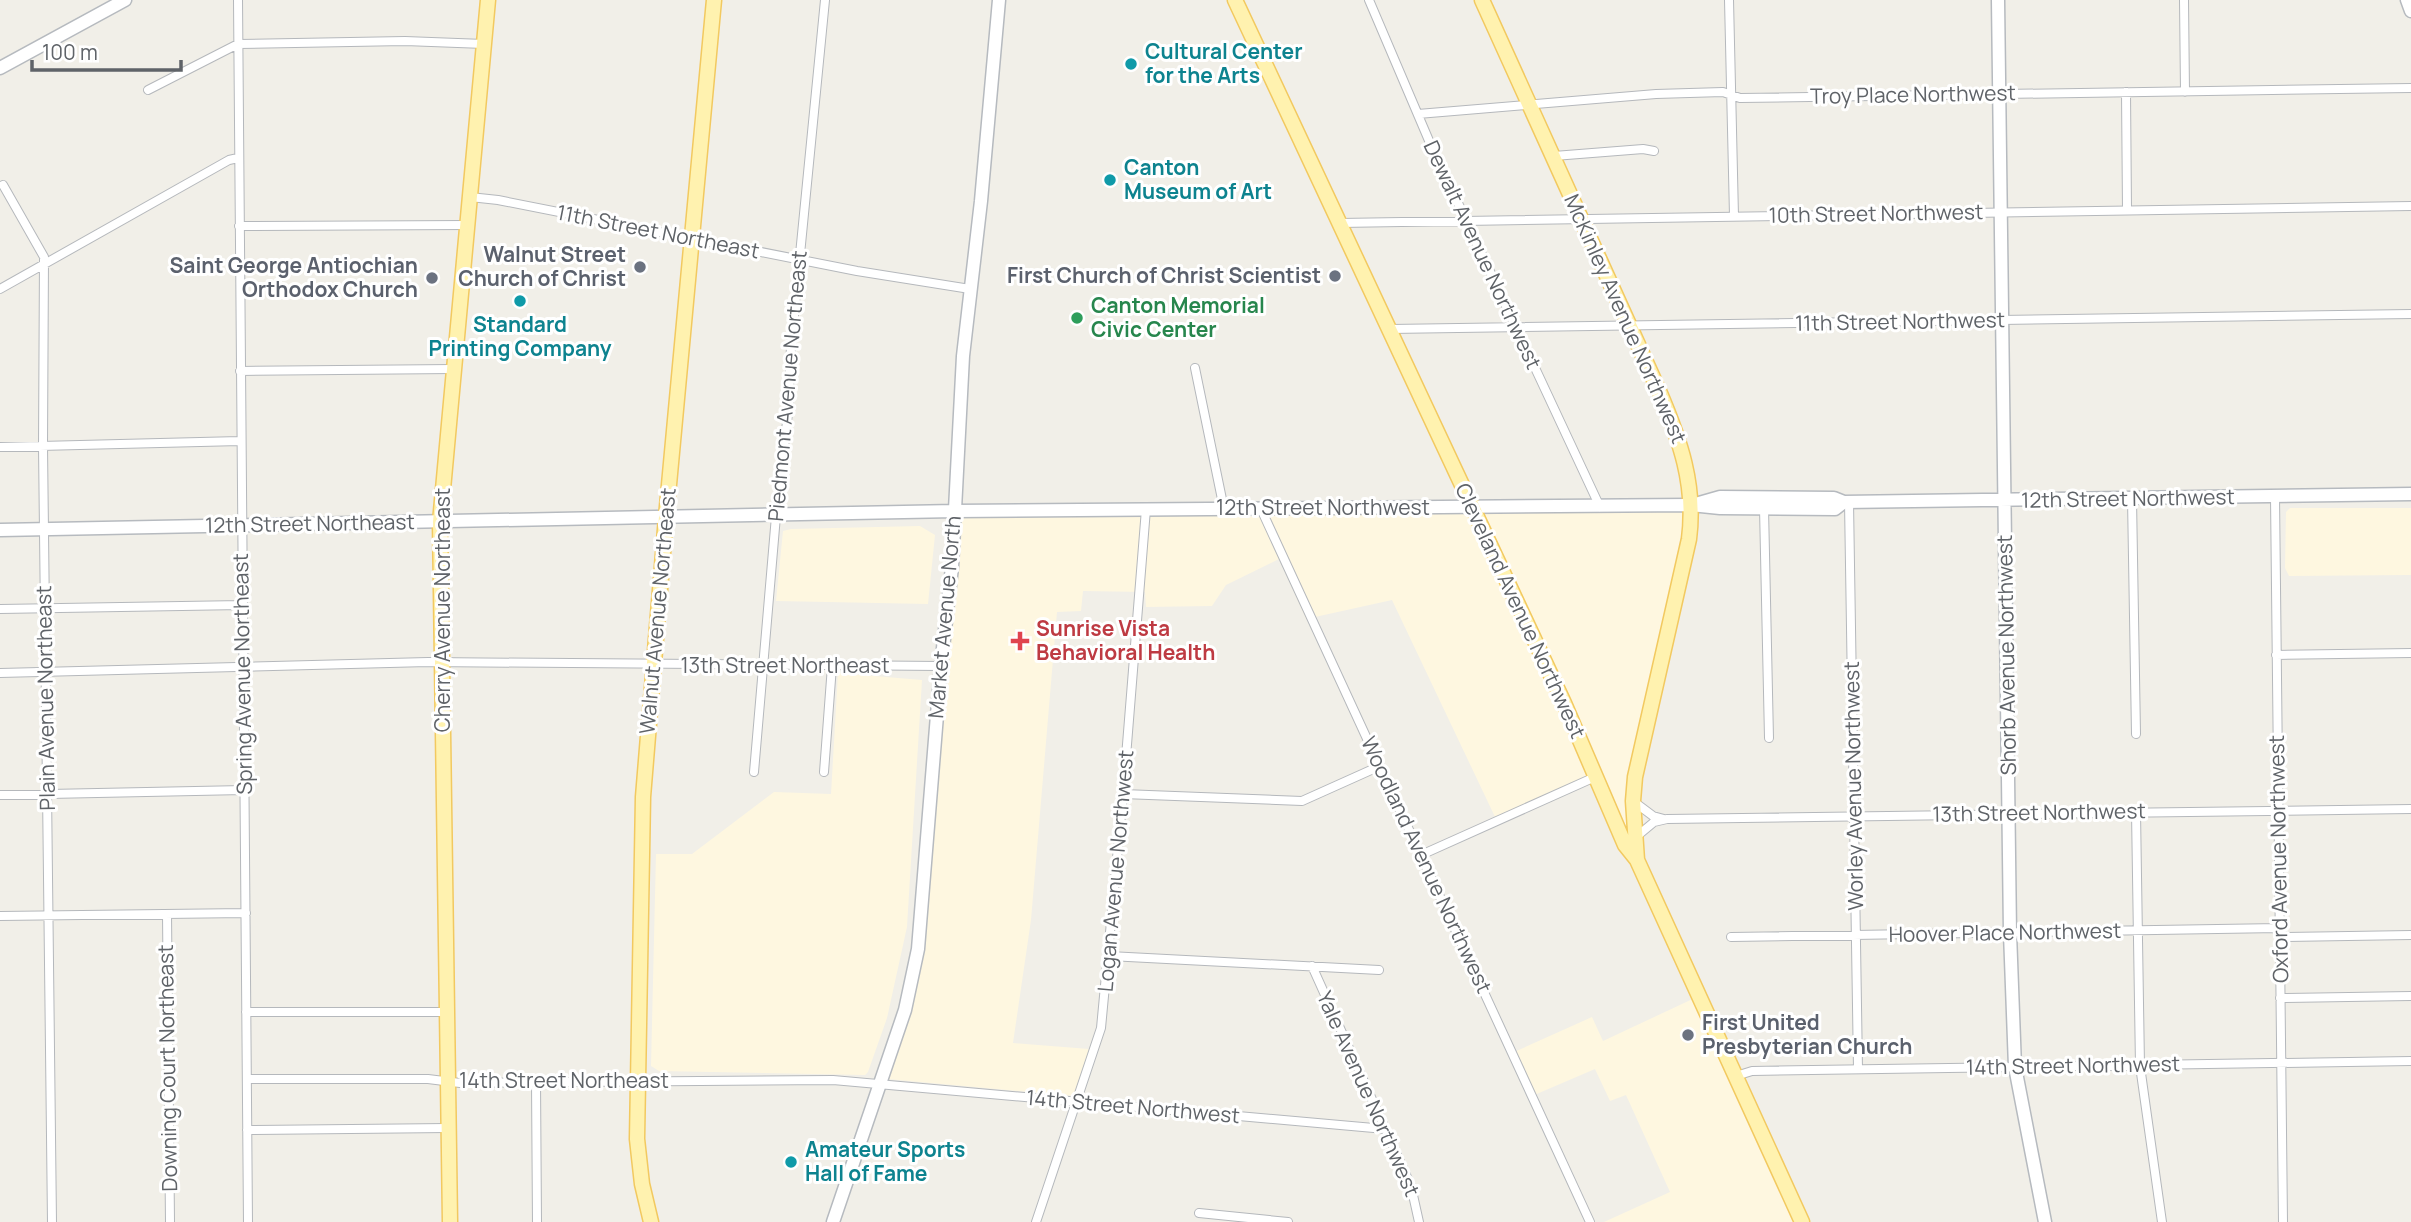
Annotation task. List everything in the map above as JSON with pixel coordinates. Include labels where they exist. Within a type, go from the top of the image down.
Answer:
[{"type":"main road","name":"Cherry Avenue Northeast","points":[[450,1222],[440,522],[488,0]]},
{"type":"main road","name":"Walnut Avenue Northeast","points":[[651,1222],[638,1161],[636,1080],[640,856],[653,665],[714,0]]},
{"type":"main road","name":"Cleveland Avenue Northwest","points":[[1236,0],[1564,703],[1625,845],[1637,860],[1802,1222]]},
{"type":"main road","name":"McKinley Avenue Northwest","points":[[1482,0],[1630,325],[1677,435],[1687,467],[1691,505],[1689,539],[1639,755],[1633,802],[1637,860]]},
{"type":"street","points":[[0,68],[125,0]]},
{"type":"street","name":"Spring Avenue Northeast","points":[[237,0],[248,1222]]},
{"type":"street","name":"Piedmont Avenue Northeast","points":[[754,772],[776,516],[788,413],[791,346],[825,0]]},
{"type":"street","name":"Market Avenue North","points":[[833,1222],[909,997],[917,958],[949,597],[962,365],[999,0]]},
{"type":"street","name":"Dewalt Avenue Northwest","points":[[1369,0],[1466,221],[1600,507]]},
{"type":"street","points":[[1729,0],[1734,216]]},
{"type":"street","name":"Shorb Avenue Northwest","points":[[1998,0],[2008,814],[2015,1067],[2045,1222]]},
{"type":"street","points":[[2184,0],[2185,92]]},
{"type":"street","points":[[2407,0],[2411,11]]},
{"type":"street","points":[[148,90],[238,44],[384,41],[484,44]]},
{"type":"street","name":"Troy Place Northwest","points":[[1418,114],[1530,103],[1723,92],[1740,98],[2411,88]]},
{"type":"street","points":[[2126,92],[2127,210]]},
{"type":"street","points":[[1554,156],[1643,149],[1654,151]]},
{"type":"street","points":[[0,289],[217,167],[238,158]]},
{"type":"street","name":"Plain Avenue Northeast","points":[[3,185],[44,257],[43,446],[52,1222]]},
{"type":"street","name":"11th Street Northeast","points":[[470,197],[498,200],[800,260],[970,289]]},
{"type":"street","name":"10th Street Northwest","points":[[1340,223],[2411,206]]},
{"type":"street","points":[[239,226],[468,225]]},
{"type":"street","name":"11th Street Northwest","points":[[1390,329],[2411,314]]},
{"type":"street","points":[[1195,368],[1224,509]]},
{"type":"street","points":[[240,371],[454,369]]},
{"type":"street","points":[[0,447],[240,441]]},
{"type":"street","name":"12th Street Northwest","points":[[1691,505],[1720,497],[1835,498],[1847,502],[2411,494]]},
{"type":"street","name":"Oxford Avenue Northwest","points":[[2275,496],[2283,1222]]},
{"type":"street","points":[[2132,499],[2136,734]]},
{"type":"street","name":"12th Street Northwest","points":[[955,511],[1691,505],[1835,509],[1847,502]]},
{"type":"street","name":"Worley Avenue Northwest","points":[[1847,502],[1858,1069]]},
{"type":"street","points":[[1764,508],[1769,738]]},
{"type":"street","name":"Logan Avenue Northwest","points":[[1036,1222],[1101,1028],[1146,509]]},
{"type":"street","name":"Woodland Avenue Northwest","points":[[1261,509],[1590,1222]]},
{"type":"street","name":"12th Street Northeast","points":[[0,530],[955,511]]},
{"type":"street","points":[[0,609],[242,605]]},
{"type":"street","points":[[2276,655],[2411,653]]},
{"type":"street","name":"13th Street Northeast","points":[[0,673],[442,663],[941,666]]},
{"type":"street","points":[[824,772],[832,666]]},
{"type":"street","points":[[1123,794],[1302,801],[1380,766]]},
{"type":"street","points":[[1422,855],[1595,777]]},
{"type":"street","points":[[0,795],[244,790]]},
{"type":"street","name":"13th Street Northwest","points":[[1633,802],[1653,816],[1667,819]]},
{"type":"street","name":"13th Street Northwest","points":[[1636,837],[1654,822],[1667,819],[2411,809]]},
{"type":"street","points":[[2136,812],[2140,1066],[2162,1222]]},
{"type":"street","points":[[0,916],[246,913]]},
{"type":"street","name":"Downing Court Northeast","points":[[167,914],[170,1222]]},
{"type":"street","name":"Hoover Place Northwest","points":[[1731,937],[2138,930],[2411,935]]},
{"type":"street","points":[[1108,956],[1379,970]]},
{"type":"street","name":"Yale Avenue Northwest","points":[[1312,966],[1416,1198],[1419,1222]]},
{"type":"street","points":[[2280,998],[2411,996]]},
{"type":"street","points":[[246,1012],[447,1012]]},
{"type":"street","name":"14th Street Northwest","points":[[1736,1076],[1752,1071],[2411,1061]]},
{"type":"street","name":"14th Street Northeast","points":[[247,1079],[428,1079],[460,1083],[833,1080],[881,1083]]},
{"type":"street","points":[[536,1082],[537,1222]]},
{"type":"street","name":"14th Street Northwest","points":[[881,1083],[1385,1129]]},
{"type":"street","points":[[247,1130],[448,1128]]},
{"type":"street","points":[[1199,1213],[1288,1222]]},
{"type":"shaded area","points":[[2290,508],[2411,508],[2411,575],[2289,576],[2285,568],[2286,512]]},
{"type":"shaded area","points":[[1685,512],[1629,833],[1623,828],[1599,773],[1496,819],[1392,600],[1306,619],[1279,559],[1226,585],[1212,606],[1146,607],[1145,592],[1083,591],[1081,611],[1057,612],[1031,920],[1013,1043],[1089,1049],[1074,1096],[887,1079],[917,982],[960,515]]},
{"type":"shaded area","points":[[920,526],[935,535],[928,604],[776,601],[783,531]]},
{"type":"shaded area","points":[[838,673],[922,680],[907,927],[887,1018],[868,1072],[865,1075],[659,1071],[651,1066],[656,854],[692,854],[774,792],[831,794]]},
{"type":"shaded area","points":[[1699,996],[1802,1222],[1604,1222],[1670,1192],[1626,1095],[1610,1101],[1595,1069],[1532,1096],[1512,1053],[1592,1017],[1603,1041]]},
{"type":"place","name":"Cultural Center for the Arts","points":[[1131,64]]},
{"type":"place","name":"Canton Museum of Art","points":[[1110,180]]},
{"type":"place","name":"Walnut Street Church of Christ","points":[[640,267]]},
{"type":"place","name":"First Church of Christ Scientist","points":[[1335,276]]},
{"type":"place","name":"Saint George Antiochian Orthodox Church","points":[[432,278]]},
{"type":"place","name":"Standard Printing Company","points":[[520,301]]},
{"type":"place","name":"Canton Memorial Civic Center","points":[[1077,318]]},
{"type":"place","name":"Sunrise Vista Behavioral Health","points":[[1020,641]]},
{"type":"place","name":"First United Presbyterian Church","points":[[1688,1035]]},
{"type":"place","name":"Amateur Sports Hall of Fame","points":[[791,1162]]}]
